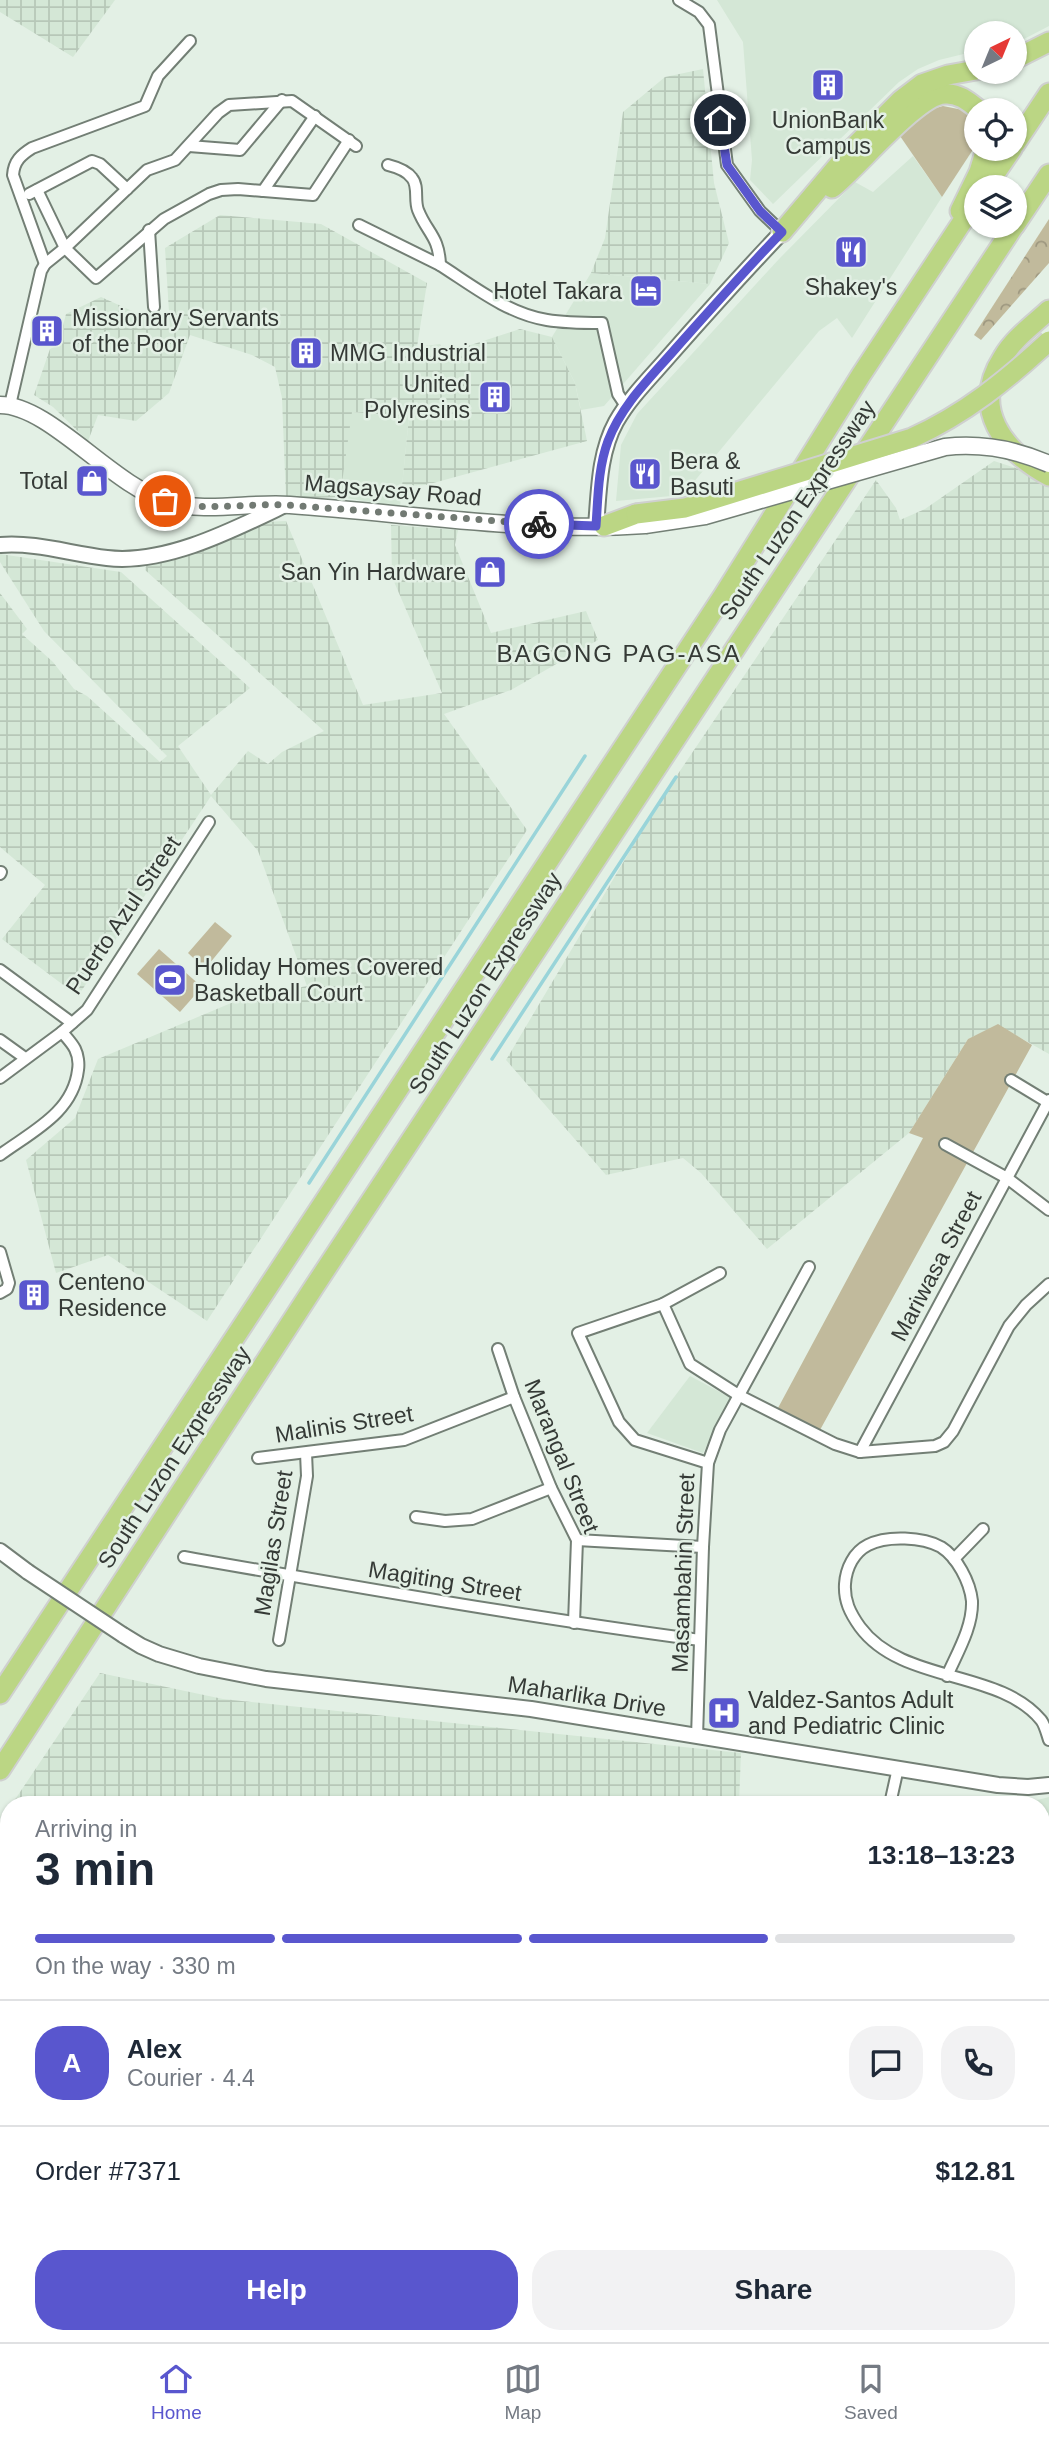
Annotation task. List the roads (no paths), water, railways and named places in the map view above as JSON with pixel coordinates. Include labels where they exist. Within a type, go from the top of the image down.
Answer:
[{"type":"highway","points":[[1027,53],[1049,42]]},
{"type":"highway","points":[[782,232],[853,148],[901,100],[922,84],[964,72]]},
{"type":"highway","points":[[799,215],[840,182],[923,103],[944,93],[964,99]]},
{"type":"highway","points":[[1027,126],[1049,93]]},
{"type":"highway","points":[[934,265],[982,161]]},
{"type":"highway","name":"South Luzon Expressway","points":[[1027,207],[1049,174]]},
{"type":"highway","name":"South Luzon Expressway","points":[[0,1694],[715,607],[861,375],[964,219]]},
{"type":"highway","name":"South Luzon Expressway","points":[[0,1770],[337,1253],[1006,238]]},
{"type":"highway","points":[[1049,310],[1015,341],[1003,356],[993,379],[990,399],[992,417],[1000,435],[1022,459],[1049,476]]},
{"type":"highway","points":[[600,526],[641,520],[702,503],[912,438],[948,421],[980,401],[1049,341]]},
{"type":"main road","name":"Magsaysay Road","points":[[5,405],[53,426],[116,475],[153,497],[176,504],[208,507],[286,505],[457,519],[600,526]]},
{"type":"main road","points":[[641,520],[705,516],[945,447],[992,446],[1049,464]]},
{"type":"street","points":[[600,526],[599,482],[607,445],[616,422],[740,276],[782,232],[760,211],[727,165],[709,24],[699,12],[679,0]]},
{"type":"street","points":[[45,264],[13,175],[13,166],[32,148],[141,109],[148,102],[158,76],[190,41]]},
{"type":"street","points":[[5,405],[45,264],[65,248],[147,170],[171,163],[218,113],[229,106],[282,100],[299,104],[353,143],[313,195],[238,189],[209,194],[176,210],[149,230],[96,278],[65,248],[33,192],[92,162],[100,164],[127,189]]},
{"type":"street","points":[[189,146],[240,150],[282,100]]},
{"type":"street","points":[[263,191],[315,116]]},
{"type":"street","points":[[388,165],[399,168],[412,178],[416,185],[419,213],[435,237],[440,250],[440,265]]},
{"type":"street","points":[[359,225],[440,265],[501,304],[525,314],[546,320],[602,323],[618,394],[626,407]]},
{"type":"street","points":[[149,230],[154,307]]},
{"type":"street","points":[[0,545],[36,546],[106,558],[141,559],[226,532],[286,505]]},
{"type":"street","name":"Puerto Azul Street","points":[[0,1078],[87,1010],[209,822]]},
{"type":"street","points":[[0,971],[72,1023]]},
{"type":"street","points":[[0,1155],[57,1114],[69,1100],[77,1080],[79,1063],[76,1049],[62,1032]]},
{"type":"street","points":[[0,1040],[25,1058]]},
{"type":"street","points":[[1011,1080],[1048,1102]]},
{"type":"street","name":"Mariwasa Street","points":[[860,1452],[1048,1102]]},
{"type":"street","points":[[946,1144],[1007,1178],[1049,1210]]},
{"type":"street","points":[[0,1252],[9,1283],[7,1289],[0,1293]]},
{"type":"street","name":"Masambahin Street","points":[[697,1737],[708,1463],[720,1430],[808,1267]]},
{"type":"street","points":[[708,1463],[635,1440],[620,1422],[578,1333],[663,1304],[720,1273]]},
{"type":"street","points":[[663,1304],[691,1364],[740,1396],[835,1444],[860,1452],[935,1446],[944,1442],[953,1431],[1009,1326],[1026,1305],[1049,1284]]},
{"type":"street","name":"Marangal Street","points":[[498,1349],[514,1397],[551,1488],[577,1540],[574,1623]]},
{"type":"street","name":"Malinis Street","points":[[258,1458],[404,1440],[514,1397]]},
{"type":"street","name":"Magilas Street","points":[[279,1640],[307,1476],[306,1453]]},
{"type":"street","points":[[416,1517],[445,1521],[472,1519],[551,1488]]},
{"type":"street","points":[[954,1559],[983,1529]]},
{"type":"street","points":[[947,1676],[968,1628],[972,1601],[967,1581],[954,1559],[940,1547],[909,1538],[881,1540],[867,1545],[852,1559],[845,1577],[845,1596],[851,1615],[866,1635],[883,1649],[947,1676],[995,1690],[1022,1704],[1046,1718],[1049,1740]]},
{"type":"street","points":[[577,1540],[703,1547]]},
{"type":"street","name":"Maharlika Drive","points":[[0,1551],[141,1646],[199,1666],[266,1679],[477,1701],[998,1785],[1049,1785]]},
{"type":"street","name":"Magiting Street","points":[[184,1557],[574,1623],[700,1640]]},
{"type":"street","points":[[892,1796],[898,1769]]},
{"type":"waterway","points":[[309,1183],[585,756]]},
{"type":"waterway","points":[[492,1059],[676,777]]},
{"type":"place","name":"UnionBank Campus","points":[[828,85]]},
{"type":"place","name":"Shakey's","points":[[851,252]]},
{"type":"place","name":"Hotel Takara","points":[[646,291]]},
{"type":"place","name":"Missionary Servants of the Poor","points":[[47,331]]},
{"type":"place","name":"MMG Industrial","points":[[306,353]]},
{"type":"place","name":"United Polyresins","points":[[495,397]]},
{"type":"place","name":"Bera & Basuti","points":[[645,474]]},
{"type":"place","name":"Total","points":[[92,481]]},
{"type":"place","name":"San Yin Hardware","points":[[490,572]]},
{"type":"place","name":"Holiday Homes Covered Basketball Court","points":[[170,980]]},
{"type":"place","name":"Centeno Residence","points":[[34,1295]]},
{"type":"place","name":"Valdez-Santos Adult and Pediatric Clinic","points":[[724,1713]]},
{"type":"district","name":"BAGONG PAG-ASA","points":[[619,653]]}]
